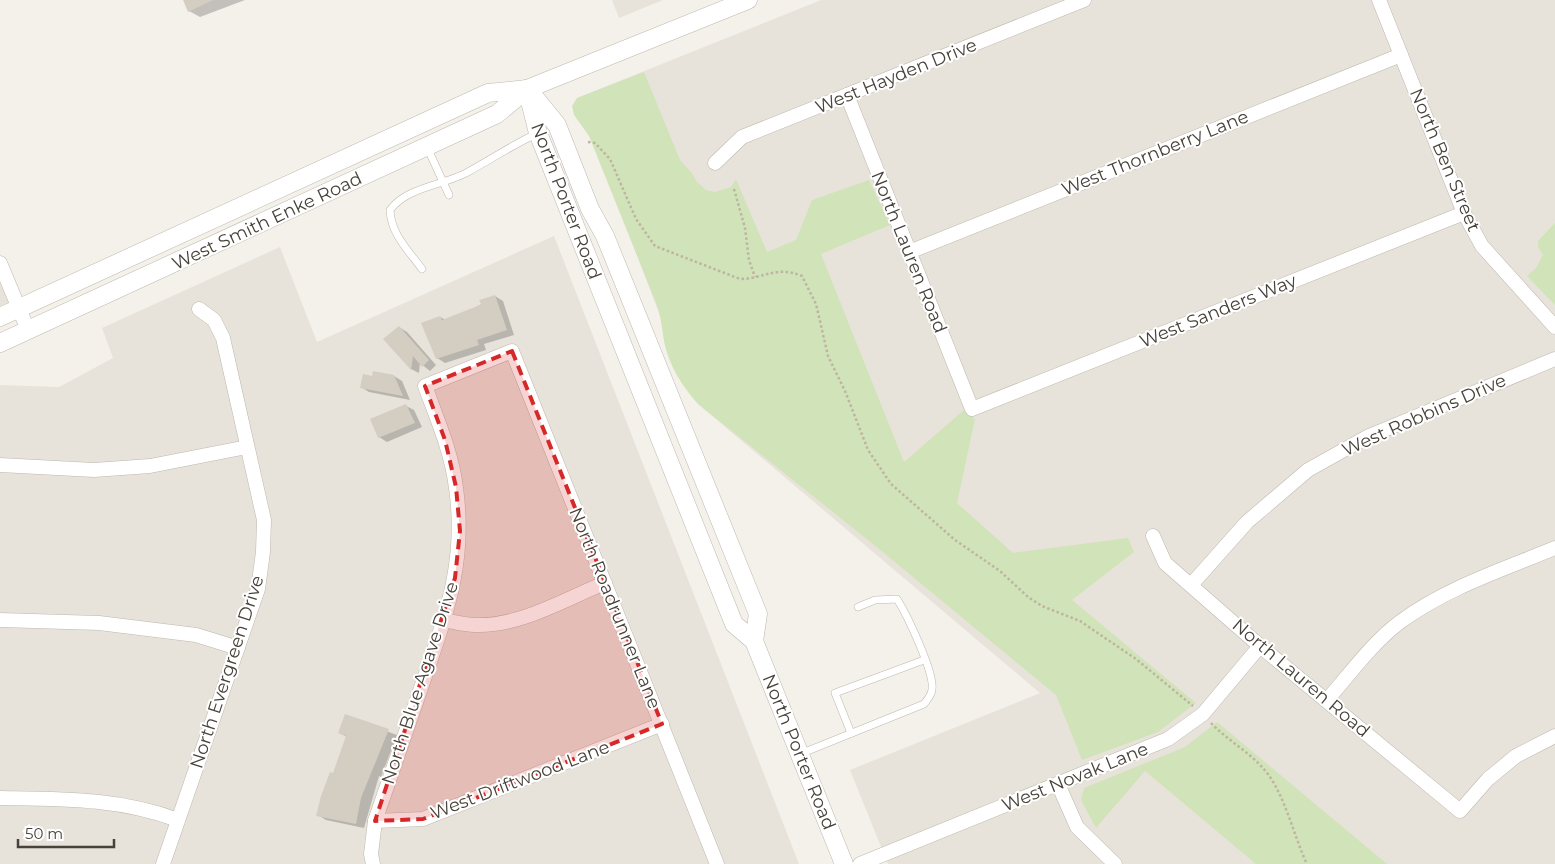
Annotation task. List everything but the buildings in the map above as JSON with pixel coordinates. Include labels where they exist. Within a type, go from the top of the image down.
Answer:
[{"type":"street","name":"West Smith Enke Road","points":[[0,317],[488,92],[528,88],[748,0]]},
{"type":"street","name":"West Hayden Drive","points":[[715,163],[742,137],[1084,0]]},
{"type":"street","name":"North Ben Street","points":[[1379,0],[1464,213],[1482,246],[1555,328]]},
{"type":"street","name":"West Thornberry Lane","points":[[909,252],[1401,55]]},
{"type":"street","name":"West Smith Enke Road","points":[[0,343],[246,232],[497,114],[528,88]]},
{"type":"street","name":"North Porter Road","points":[[528,88],[538,133],[734,624],[754,641],[844,864]]},
{"type":"street","name":"North Porter Road","points":[[528,88],[557,125],[590,209],[606,236],[758,614],[754,641]]},
{"type":"street","name":"North Lauren Road","points":[[847,95],[972,409]]},
{"type":"street","name":"West Sanders Way","points":[[972,409],[1464,213]]},
{"type":"street","points":[[0,263],[28,330]]},
{"type":"street","name":"North Evergreen Drive","points":[[163,864],[258,588],[263,552],[264,520],[223,338],[214,320],[199,309]]},
{"type":"street","name":"North Blue Agave Drive","points":[[373,864],[371,854],[375,821],[444,620],[456,578],[460,530],[456,487],[445,440],[425,386],[512,351]]},
{"type":"street","name":"North Roadrunner Lane","points":[[512,351],[717,864]]},
{"type":"street","name":"West Robbins Drive","points":[[1191,585],[1248,522],[1308,470],[1366,437],[1555,359]]},
{"type":"street","points":[[0,465],[94,470],[140,467],[247,447]]},
{"type":"street","name":"North Lauren Road","points":[[1153,536],[1165,563],[1260,646],[1460,811],[1488,779],[1516,756],[1555,736]]},
{"type":"street","points":[[1327,700],[1375,645],[1399,622],[1438,598],[1555,548]]},
{"type":"street","points":[[444,620],[474,626],[498,624],[526,616],[605,583]]},
{"type":"street","points":[[0,620],[99,623],[196,635],[238,648]]},
{"type":"street","name":"West Novak Lane","points":[[860,864],[1168,739],[1202,714],[1260,646]]},
{"type":"street","name":"West Driftwood Lane","points":[[375,821],[423,818],[662,724]]},
{"type":"street","points":[[1058,784],[1077,827],[1115,864]]},
{"type":"street","points":[[0,798],[93,800],[151,810],[178,820]]},
{"type":"lane","points":[[422,268],[398,236],[391,223],[390,210],[398,199],[442,184],[538,133]]},
{"type":"lane","points":[[427,146],[442,184],[449,195]]},
{"type":"lane","points":[[800,754],[924,704],[932,690],[932,676],[905,612],[897,599],[875,600],[858,607]]},
{"type":"lane","points":[[851,733],[835,693],[924,660]]},
{"type":"path","points":[[588,142],[595,144],[610,159],[636,219],[654,246],[740,279],[766,273],[790,271],[802,276],[808,284],[816,304],[828,356],[845,391],[868,450],[899,493],[967,550],[1000,571],[1028,597],[1042,606],[1080,621],[1136,659],[1262,767],[1283,804],[1307,864]]},
{"type":"path","points":[[734,189],[745,228],[749,260],[755,276]]},
{"type":"highlighted area","points":[[512,351],[662,724],[423,819],[375,821],[455,578],[460,531],[456,487],[445,440],[425,386]]},
{"type":"shaded area","points":[[612,0],[663,0],[619,18]]},
{"type":"shaded area","points":[[821,0],[1555,0],[1555,864],[888,864],[850,770],[1040,693],[698,404],[662,321],[577,98]]},
{"type":"shaded area","points":[[554,236],[799,864],[0,864],[0,385],[59,387],[113,358],[102,328],[280,247],[317,342]]},
{"type":"shaded area","points":[[0,272],[10,302],[0,306]]},
{"type":"green space","points":[[644,72],[680,160],[697,182],[706,190],[715,192],[731,187],[736,179],[767,252],[796,240],[812,200],[869,180],[890,225],[821,254],[904,462],[964,410],[975,419],[957,503],[1013,553],[1128,538],[1134,552],[1072,600],[1196,703],[1158,732],[1082,760],[1056,695],[884,553],[698,404],[682,383],[669,359],[656,303],[589,136],[574,115],[572,106],[577,98]]},
{"type":"green space","points":[[1555,223],[1555,305],[1527,276],[1536,268],[1543,255],[1538,247],[1538,241]]},
{"type":"green space","points":[[1217,722],[1387,864],[1256,864],[1145,771],[1096,828],[1081,800],[1084,788],[1185,747]]}]
